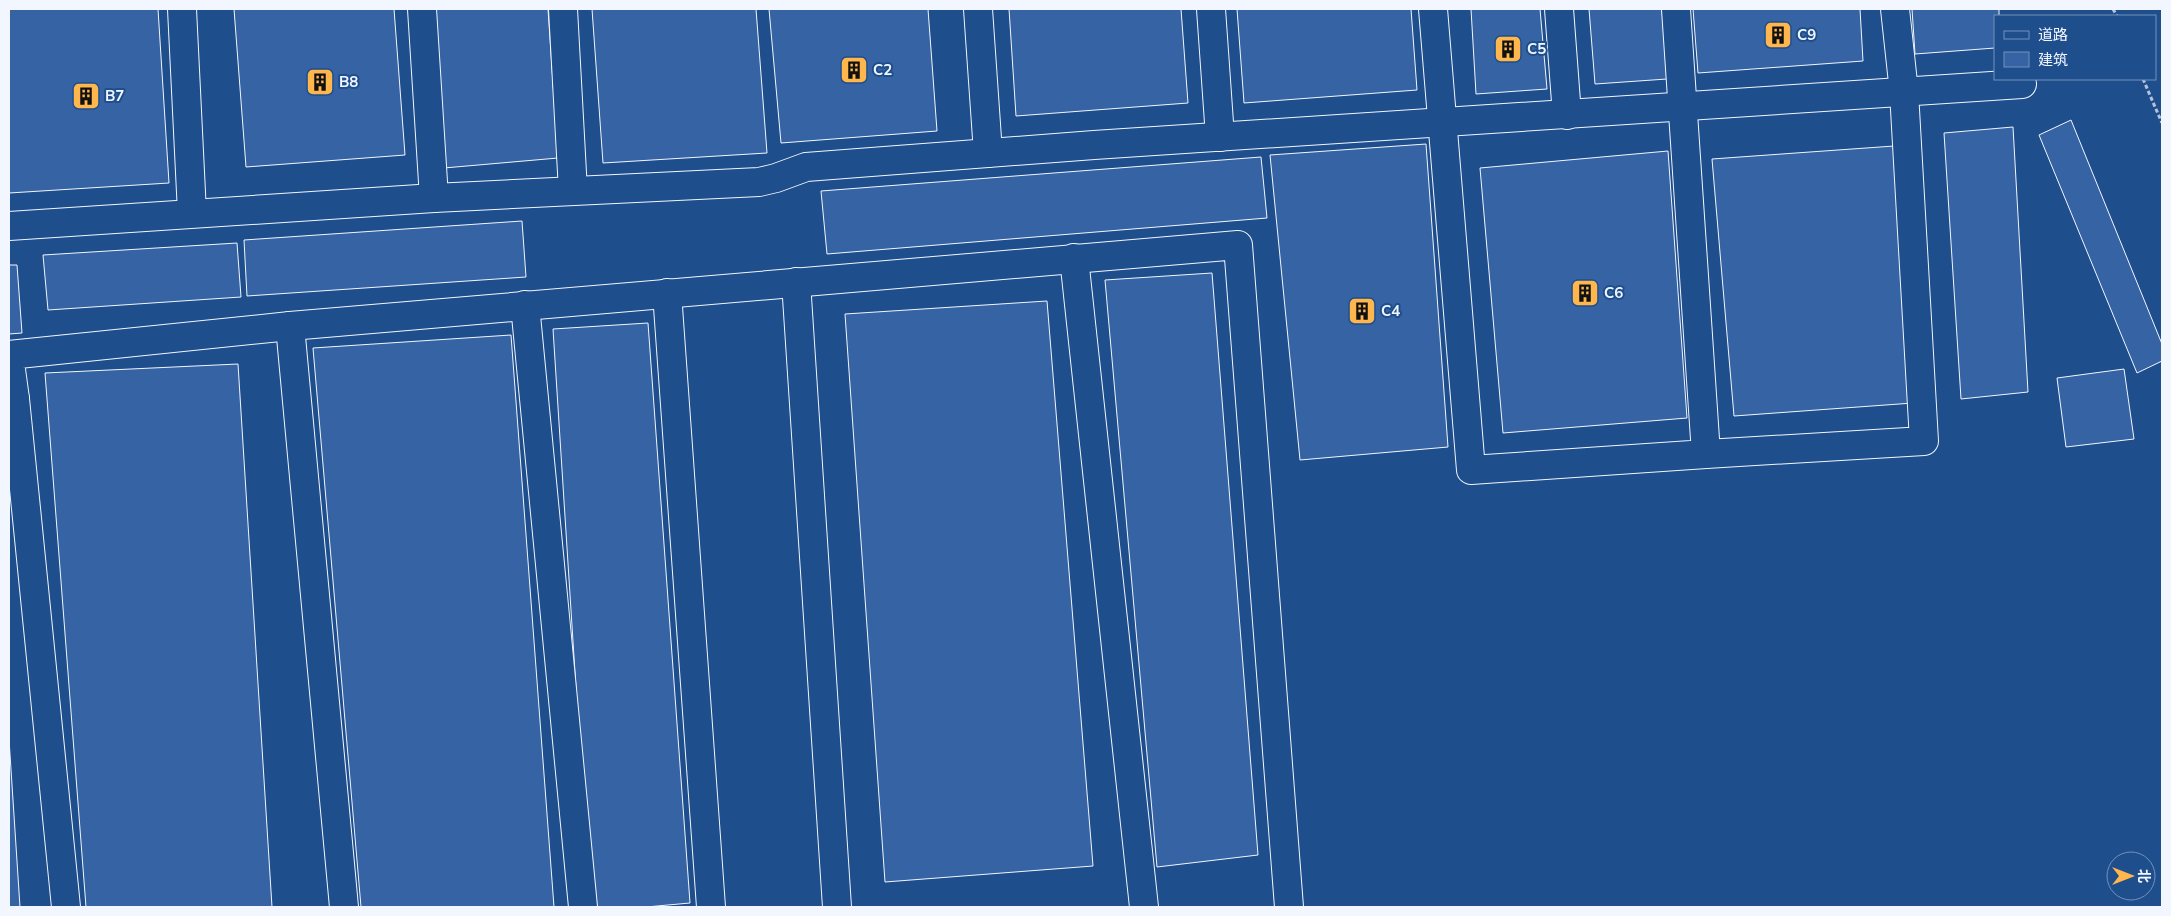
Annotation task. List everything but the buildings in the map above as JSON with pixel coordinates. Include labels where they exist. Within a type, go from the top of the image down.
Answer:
[{"type":"lane","points":[[182,9],[192,213]]},
{"type":"lane","points":[[422,9],[434,198]]},
{"type":"lane","points":[[563,9],[573,191]]},
{"type":"lane","points":[[978,9],[988,153]]},
{"type":"lane","points":[[1211,9],[1220,137]]},
{"type":"lane","points":[[1433,9],[1471,470],[1924,441],[1904,92],[1895,9]]},
{"type":"lane","points":[[1559,9],[1567,115]]},
{"type":"lane","points":[[1676,9],[1706,454]]},
{"type":"lane","points":[[9,226],[434,198],[759,182],[806,167],[1220,137],[2022,84]]},
{"type":"lane","points":[[66,907],[12,399],[9,355],[290,326],[1238,245],[1289,907]]},
{"type":"lane","points":[[1074,258],[1144,907]]},
{"type":"lane","points":[[796,282],[837,907]]},
{"type":"lane","points":[[667,293],[711,907]]},
{"type":"lane","points":[[525,305],[583,907]]},
{"type":"lane","points":[[290,326],[344,907]]},
{"type":"path","points":[[2143,80],[2162,124]]},
{"type":"place","name":"C9","points":[[1778,35]]},
{"type":"place","name":"C5","points":[[1508,49]]},
{"type":"place","name":"C2","points":[[854,70]]},
{"type":"place","name":"B8","points":[[320,82]]},
{"type":"place","name":"B7","points":[[86,96]]},
{"type":"place","name":"C6","points":[[1585,293]]},
{"type":"place","name":"C4","points":[[1362,311]]}]
